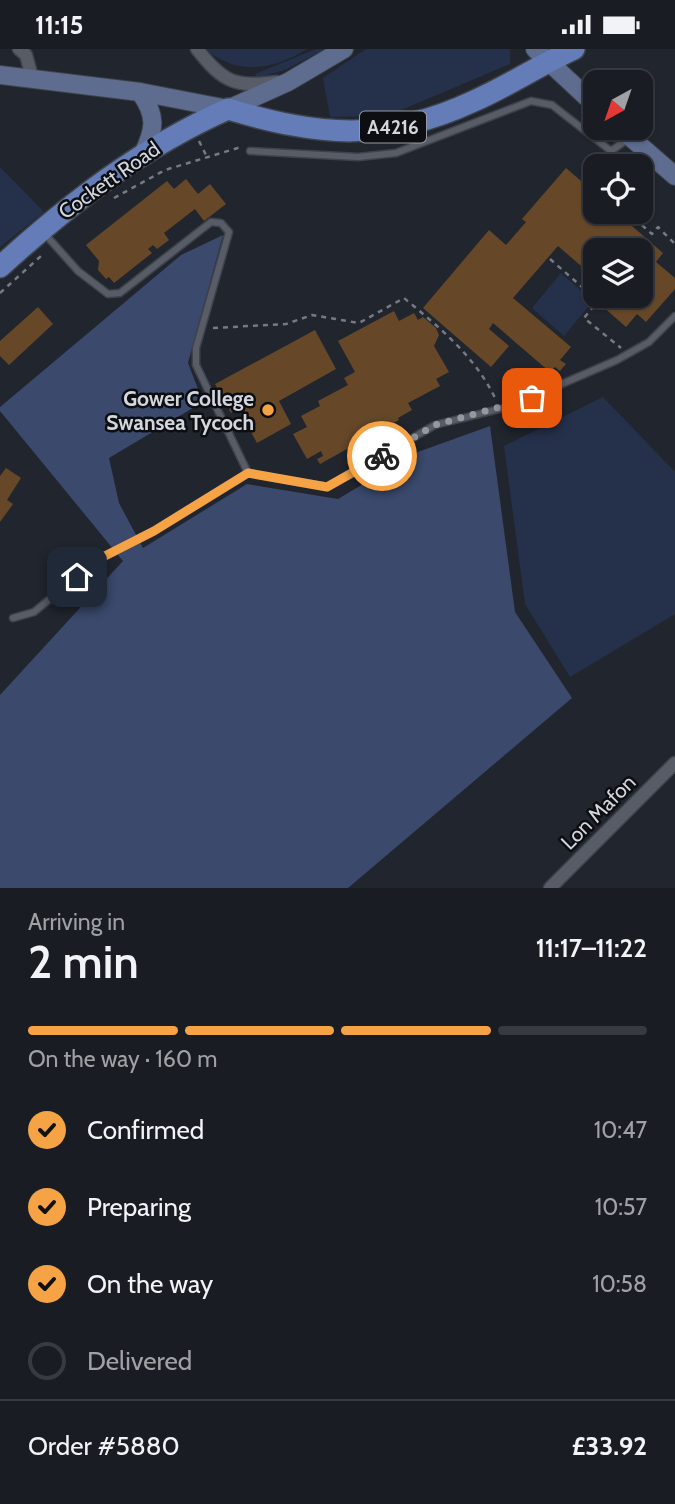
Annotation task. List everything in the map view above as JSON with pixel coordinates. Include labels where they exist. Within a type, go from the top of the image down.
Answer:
[{"type":"main road","name":"A4216","points":[[196,123],[371,132],[414,122],[473,102],[541,55],[574,49]]},
{"type":"main road","name":"A4216","points":[[228,109],[289,127]]},
{"type":"main road","name":"Cockett Road","points":[[0,267],[75,201],[143,154],[196,123],[228,109]]},
{"type":"street","points":[[19,49],[26,55],[32,76]]},
{"type":"street","points":[[197,49],[214,70],[234,84],[256,85],[293,79]]},
{"type":"street","points":[[0,75],[32,76],[140,92],[228,109],[293,79],[344,49]]},
{"type":"street","points":[[541,55],[583,94]]},
{"type":"street","points":[[140,92],[151,107],[155,122],[143,154]]},
{"type":"street","points":[[634,140],[675,176]]},
{"type":"street","name":"Lon Mafon","points":[[550,888],[675,763]]},
{"type":"lane","points":[[250,151],[358,157],[396,153],[531,101],[552,106],[583,130]]},
{"type":"lane","points":[[597,140],[611,151],[619,140]]},
{"type":"lane","points":[[41,229],[78,271],[108,294],[120,293],[211,222],[221,223],[229,232],[197,348],[196,365],[248,473]]},
{"type":"lane","points":[[13,618],[34,613],[97,560],[154,531],[248,473],[327,487],[435,425],[500,409],[553,390],[628,354],[649,342],[675,316]]},
{"type":"path","points":[[641,224],[652,234],[658,227],[675,244]]},
{"type":"path","points":[[550,259],[598,301],[584,318],[628,354]]},
{"type":"path","points":[[203,329],[286,324],[312,314],[359,323],[404,297],[443,331],[484,374],[500,409]]},
{"type":"shaded area","points":[[206,49],[307,49],[282,62],[255,67],[230,63]]},
{"type":"shaded area","points":[[316,49],[325,49],[285,70],[256,78],[255,74]]},
{"type":"shaded area","points":[[366,49],[510,49],[510,64],[387,116],[330,117],[323,78]]},
{"type":"shaded area","points":[[0,167],[44,212],[0,247]]},
{"type":"shaded area","points":[[223,235],[188,363],[203,402],[109,458],[119,503],[143,548],[247,484],[338,499],[415,453],[490,426],[515,612],[572,698],[348,888],[0,888],[0,695],[123,561],[0,411],[0,407],[181,255]]},
{"type":"shaded area","points":[[561,273],[583,292],[583,308],[587,308],[564,336],[532,308]]},
{"type":"shaded area","points":[[603,397],[675,472],[675,614],[570,677],[525,604],[504,446]]},
{"type":"building","points":[[566,168],[583,183],[583,224],[630,224],[646,238],[583,238],[583,268],[558,246],[513,298],[571,347],[560,360],[566,364],[560,371],[555,367],[550,372],[493,323],[489,329],[509,346],[491,367],[423,308],[489,230],[506,245],[526,222],[522,219]]},
{"type":"building","points":[[186,179],[198,194],[210,184],[226,204],[204,221],[195,209],[164,233],[169,240],[157,249],[153,245],[148,249],[152,253],[114,283],[109,277],[106,279],[98,270],[99,261],[86,245],[167,181],[174,189]]},
{"type":"building","points":[[653,244],[663,253],[656,262],[675,278],[675,289],[646,322],[637,314],[626,327],[604,308],[653,308]]},
{"type":"building","points":[[38,307],[53,324],[9,365],[0,356],[0,341]]},
{"type":"building","points":[[394,311],[399,321],[414,313],[418,320],[423,317],[436,328],[439,335],[434,346],[449,372],[436,379],[440,386],[408,403],[412,410],[398,418],[399,420],[320,464],[317,459],[323,456],[321,451],[307,459],[293,434],[307,427],[301,416],[320,406],[318,401],[348,385],[344,378],[355,372],[338,341]]},
{"type":"building","points":[[315,330],[336,369],[279,401],[291,424],[257,443],[238,408],[231,413],[215,384]]},
{"type":"building","points":[[6,468],[21,478],[7,500],[13,504],[0,522],[0,476]]},
{"type":"way so far","points":[[382,456],[435,425],[532,398]]},
{"type":"place","name":"Gower College Swansea Tycoch","points":[[268,410]]},
{"type":"route","points":[[77,577],[97,560],[154,531],[248,473],[327,487],[382,456]]}]
